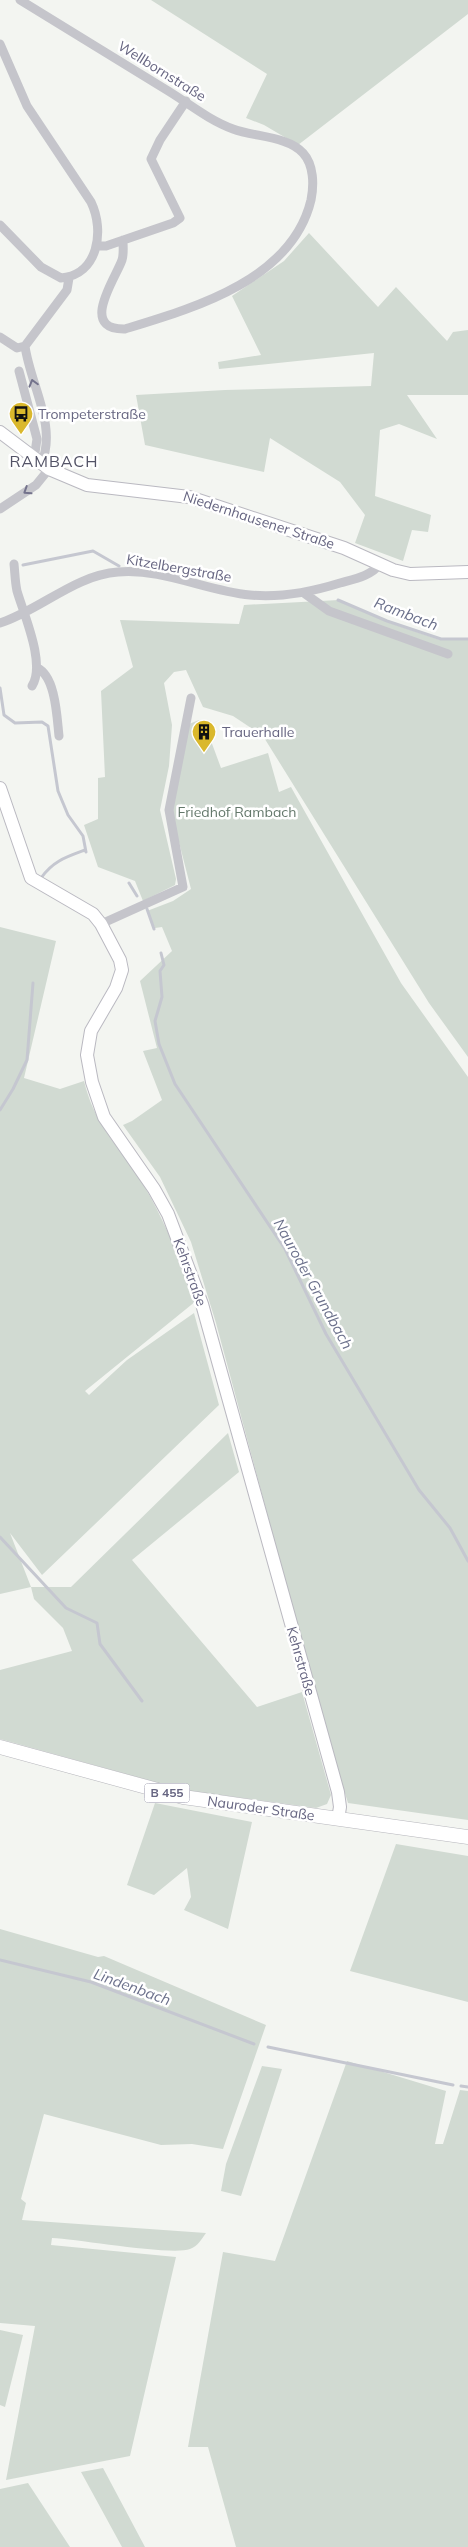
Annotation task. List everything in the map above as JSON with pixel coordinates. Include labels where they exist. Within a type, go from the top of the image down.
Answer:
[{"type":"main road","name":"Nauroder Straße","points":[[0,1747],[183,1797],[468,1837]]},
{"type":"street","name":"Wellbornstraße","points":[[20,0],[218,123],[297,147],[305,154],[312,172],[312,195],[305,222],[297,236],[274,259],[230,291],[183,311],[125,329],[115,328],[104,319],[102,304],[123,259],[123,240]]},
{"type":"street","points":[[0,44],[26,106],[91,202],[98,230],[96,246],[87,266],[69,278],[60,278],[50,274],[0,225]]},
{"type":"street","points":[[96,246],[106,246],[173,223],[180,218],[151,159],[160,140],[186,102]]},
{"type":"street","points":[[0,509],[36,485],[45,455],[45,423],[25,346],[27,340],[67,290],[69,278]]},
{"type":"street","points":[[0,337],[18,348],[25,346]]},
{"type":"street","points":[[19,371],[37,439],[41,464]]},
{"type":"street","name":"Niedernhausener Straße","points":[[0,432],[41,464],[87,485],[189,497],[344,548],[380,564],[415,575],[468,572]]},
{"type":"street","points":[[14,564],[16,586],[37,668],[37,677],[32,686]]},
{"type":"street","name":"Kitzelbergstraße","points":[[0,623],[24,613],[77,584],[118,572],[187,581],[249,595],[304,593],[366,575],[375,570],[380,564]]},
{"type":"street","points":[[304,593],[329,611],[448,654]]},
{"type":"street","points":[[37,668],[47,678],[53,691],[59,736]]},
{"type":"street","points":[[101,924],[183,887],[169,810],[191,698]]},
{"type":"street","name":"Kehrstraße","points":[[0,788],[31,878],[84,907],[101,924],[122,970],[116,988],[91,1031],[87,1055],[92,1082],[104,1117],[154,1189],[168,1214],[202,1304],[338,1792],[340,1807],[338,1819]]},
{"type":"green space","points":[[151,0],[468,0],[468,14],[298,145],[264,125],[246,118],[267,74]]},
{"type":"green space","points":[[309,233],[378,307],[396,287],[447,341],[453,332],[468,330],[468,395],[407,395],[437,439],[399,424],[380,430],[375,496],[431,515],[428,532],[412,530],[403,561],[355,543],[365,515],[340,482],[270,438],[264,472],[145,445],[136,395],[225,390],[371,386],[374,353],[219,369],[218,362],[261,355],[232,296],[284,261]]},
{"type":"green space","points":[[339,600],[387,622],[440,640],[468,640],[468,1057],[429,1003],[263,736],[233,716],[203,707],[186,670],[174,672],[164,683],[172,725],[169,766],[160,810],[176,879],[175,885],[143,901],[135,881],[98,867],[84,825],[98,819],[98,778],[105,777],[101,691],[133,667],[120,620],[239,624],[244,605]]},
{"type":"green space","name":"Friedhof Rambach","points":[[199,720],[204,722],[221,768],[268,753],[279,792],[291,787],[401,983],[468,1077],[468,1820],[348,1803],[325,1729],[216,1323],[191,1242],[160,1177],[123,1125],[162,1100],[143,1051],[157,1048],[140,981],[172,951],[162,927],[155,928],[147,911],[173,901],[191,889],[171,811],[189,724]]},
{"type":"green space","points":[[0,927],[56,941],[24,1078],[60,1089],[84,1081],[93,1108],[99,1119],[136,1173],[162,1219],[196,1301],[85,1391],[89,1395],[127,1360],[194,1313],[219,1405],[42,1575],[10,1533],[31,1587],[0,1594]]},
{"type":"green space","points":[[228,1433],[239,1472],[132,1560],[257,1707],[302,1692],[331,1795],[327,1804],[316,1808],[184,1790],[0,1739],[0,1670],[72,1651],[63,1628],[34,1599],[31,1587],[71,1587]]},
{"type":"green space","points":[[155,1803],[252,1822],[228,1929],[184,1910],[191,1897],[187,1868],[154,1895],[127,1885]]},
{"type":"green space","points":[[396,1844],[468,1856],[468,2002],[350,1971]]},
{"type":"green space","points":[[0,1929],[98,1957],[104,1956],[266,2025],[223,2149],[192,2144],[161,2145],[44,2114],[21,2199],[26,2203],[22,2220],[206,2233],[195,2246],[180,2251],[145,2249],[52,2238],[51,2245],[176,2257],[130,2456],[6,2480],[35,2326],[0,2323]]},
{"type":"green space","points":[[347,2061],[446,2091],[435,2144],[443,2144],[460,2090],[468,2091],[468,2547],[236,2547],[208,2447],[188,2447],[223,2252],[275,2261]]},
{"type":"green space","points":[[262,2066],[282,2069],[241,2196],[221,2191],[226,2164]]},
{"type":"green space","points":[[0,2330],[23,2335],[5,2407],[0,2405]]},
{"type":"green space","points":[[103,2468],[145,2547],[122,2547],[81,2472]]},
{"type":"green space","points":[[28,2483],[70,2547],[0,2547],[0,2489]]},
{"type":"waterway","name":"Rambach","points":[[23,565],[93,551],[119,566]]},
{"type":"waterway","name":"Rambach","points":[[338,600],[387,621],[441,639],[468,639]]},
{"type":"waterway","points":[[0,688],[4,715],[15,723],[42,722],[48,726],[58,791],[68,815],[83,836],[86,852]]},
{"type":"waterway","points":[[41,878],[50,867],[66,857],[85,850]]},
{"type":"waterway","points":[[129,883],[137,896]]},
{"type":"waterway","points":[[147,909],[154,929]]},
{"type":"waterway","name":"Nauroder Grundbach","points":[[161,953],[164,965],[160,971],[162,997],[155,1021],[159,1044],[175,1084],[285,1249],[326,1334],[419,1490],[450,1528],[468,1561]]},
{"type":"waterway","points":[[0,1110],[27,1060],[33,983]]},
{"type":"waterway","points":[[0,1537],[66,1608],[97,1623],[100,1644],[142,1701]]},
{"type":"waterway","name":"Lindenbach","points":[[0,1960],[91,1982],[254,2044]]},
{"type":"waterway","name":"Lindenbach","points":[[268,2047],[453,2085]]},
{"type":"waterway","name":"Lindenbach","points":[[461,2086],[468,2087]]},
{"type":"place","name":"Trompeterstraße","points":[[21,435]]},
{"type":"place","name":"Trauerhalle","points":[[204,753]]},
{"type":"district","name":"RAMBACH","points":[[54,461]]}]
